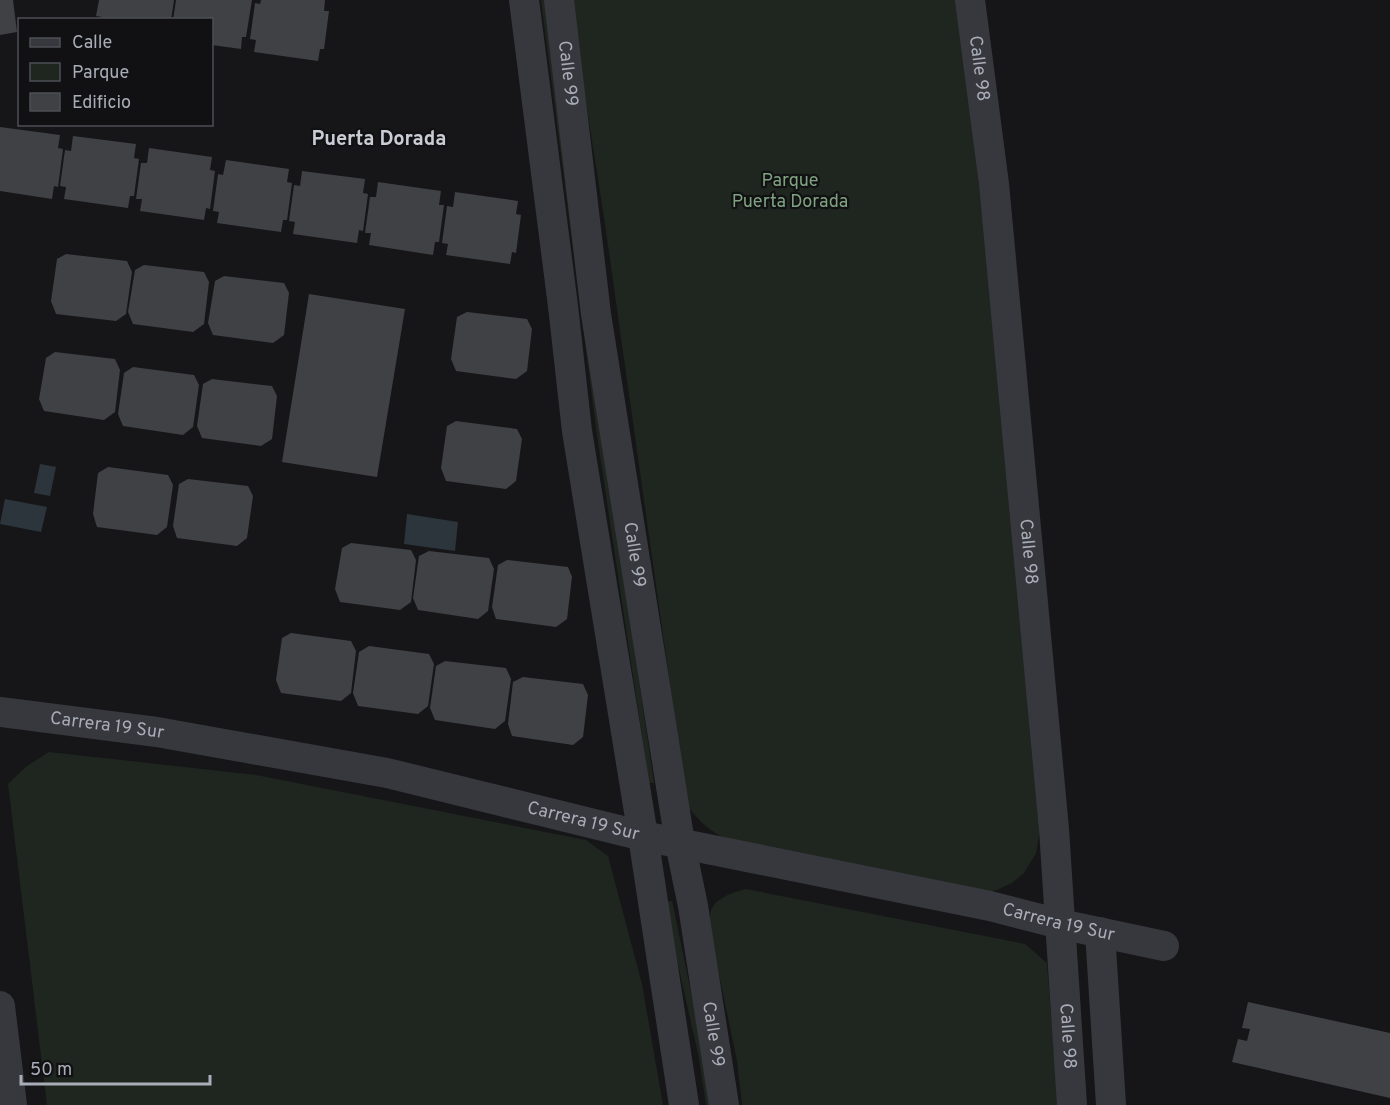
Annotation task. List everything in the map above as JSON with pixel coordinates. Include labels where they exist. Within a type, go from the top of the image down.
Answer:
[{"type":"street","name":"Calle 99","points":[[524,0],[564,306],[577,431],[684,1105]]},
{"type":"street","name":"Calle 99","points":[[559,0],[596,314],[724,1105]]},
{"type":"street","name":"Calle 98","points":[[970,0],[994,184],[1052,805],[1072,1105]]},
{"type":"street","name":"Carrera 19 Sur","points":[[0,712],[157,732],[387,773],[643,836],[990,906],[1060,924],[1164,946]]},
{"type":"street","points":[[1100,932],[1111,1105]]},
{"type":"street","points":[[0,1006],[12,1105]]},
{"type":"green space","points":[[541,0],[548,0],[603,435],[654,783],[649,783],[597,435]]},
{"type":"green space","name":"Parque Puerta Dorada","points":[[570,0],[958,0],[987,257],[1040,829],[1036,853],[1024,873],[1012,883],[997,890],[982,893],[730,841],[706,826],[687,805],[605,224]]},
{"type":"green space","points":[[49,752],[256,775],[586,840],[608,856],[642,984],[663,1105],[47,1105],[8,784],[27,766]]},
{"type":"green space","points":[[746,889],[1025,944],[1047,963],[1058,1105],[742,1105],[737,1061],[709,926],[711,910],[717,902]]},
{"type":"green space","points":[[672,901],[704,1054],[711,1105],[706,1105],[699,1058],[664,902]]},
{"type":"shaded area","points":[[40,464],[56,467],[50,496],[34,493]]},
{"type":"shaded area","points":[[5,499],[47,507],[41,532],[0,524]]},
{"type":"shaded area","points":[[407,514],[458,522],[455,551],[404,544]]},
{"type":"building","points":[[0,0],[13,0],[17,32],[0,35]]},
{"type":"building","points":[[99,0],[174,0],[171,18],[102,18],[96,16]]},
{"type":"building","points":[[176,0],[252,0],[246,37],[242,37],[241,49],[213,45],[213,18],[173,18]]},
{"type":"building","points":[[261,0],[325,0],[324,11],[329,11],[324,49],[320,49],[318,61],[254,52],[256,40],[250,39],[255,3],[260,4]]},
{"type":"building","points":[[0,127],[60,135],[58,148],[63,149],[58,187],[54,186],[52,199],[0,191]]},
{"type":"building","points":[[73,136],[136,144],[134,158],[139,159],[134,196],[130,196],[128,208],[64,199],[66,187],[60,186],[65,150],[71,151]]},
{"type":"building","points":[[149,148],[212,157],[210,170],[215,171],[210,209],[206,208],[204,220],[140,211],[142,199],[136,199],[141,163],[147,163]]},
{"type":"building","points":[[226,160],[289,169],[287,182],[292,183],[287,220],[283,220],[281,232],[217,223],[219,212],[213,211],[218,174],[223,175]]},
{"type":"building","points":[[302,171],[365,179],[363,193],[368,194],[363,231],[359,230],[357,243],[293,234],[295,222],[289,221],[294,185],[300,186]]},
{"type":"building","points":[[378,182],[441,191],[439,205],[444,205],[439,242],[435,242],[433,255],[369,245],[371,233],[365,233],[370,197],[376,197]]},
{"type":"building","points":[[455,192],[518,201],[516,214],[521,215],[516,253],[512,252],[510,264],[446,255],[448,244],[442,243],[447,206],[453,207]]},
{"type":"building","points":[[66,254],[127,261],[132,272],[126,314],[116,321],[56,314],[51,301],[57,259]]},
{"type":"building","points":[[144,265],[204,272],[209,282],[204,324],[193,332],[133,324],[128,312],[135,270]]},
{"type":"building","points":[[224,276],[284,283],[289,293],[284,335],[273,343],[213,335],[208,323],[215,281]]},
{"type":"building","points":[[309,294],[405,309],[377,477],[282,462]]},
{"type":"building","points":[[467,312],[527,319],[532,329],[527,371],[516,379],[456,371],[451,359],[457,317]]},
{"type":"building","points":[[55,352],[115,359],[120,370],[115,412],[104,420],[44,411],[39,399],[46,358]]},
{"type":"building","points":[[133,367],[194,375],[199,385],[193,427],[183,435],[123,426],[118,414],[124,373]]},
{"type":"building","points":[[212,379],[272,386],[277,396],[272,439],[261,446],[202,438],[197,426],[203,384]]},
{"type":"building","points":[[456,421],[517,429],[522,439],[516,481],[506,489],[446,481],[441,468],[447,426]]},
{"type":"building","points":[[108,467],[168,475],[173,485],[167,527],[157,535],[97,527],[93,514],[98,473]]},
{"type":"building","points":[[188,479],[248,486],[253,496],[247,538],[237,546],[177,538],[173,526],[179,484]]},
{"type":"building","points":[[351,543],[411,550],[416,560],[411,602],[400,610],[340,602],[335,589],[342,548]]},
{"type":"building","points":[[429,551],[489,558],[494,569],[488,611],[478,619],[418,610],[413,598],[419,556]]},
{"type":"building","points":[[507,560],[568,567],[572,577],[567,619],[556,627],[496,619],[492,607],[498,565]]},
{"type":"building","points":[[291,633],[351,641],[356,651],[351,693],[341,701],[281,693],[276,680],[282,638]]},
{"type":"building","points":[[369,646],[429,654],[434,664],[428,706],[418,714],[358,706],[353,693],[359,652]]},
{"type":"building","points":[[445,661],[506,668],[511,679],[505,721],[495,729],[435,720],[430,708],[436,666]]},
{"type":"building","points":[[523,677],[583,684],[588,695],[583,737],[573,745],[512,736],[508,724],[513,682]]},
{"type":"building","points":[[1248,1002],[1390,1033],[1390,1098],[1232,1062],[1238,1039],[1247,1041],[1250,1029],[1242,1028]]},
{"type":"district","name":"Puerta Dorada","points":[[379,140]]}]
